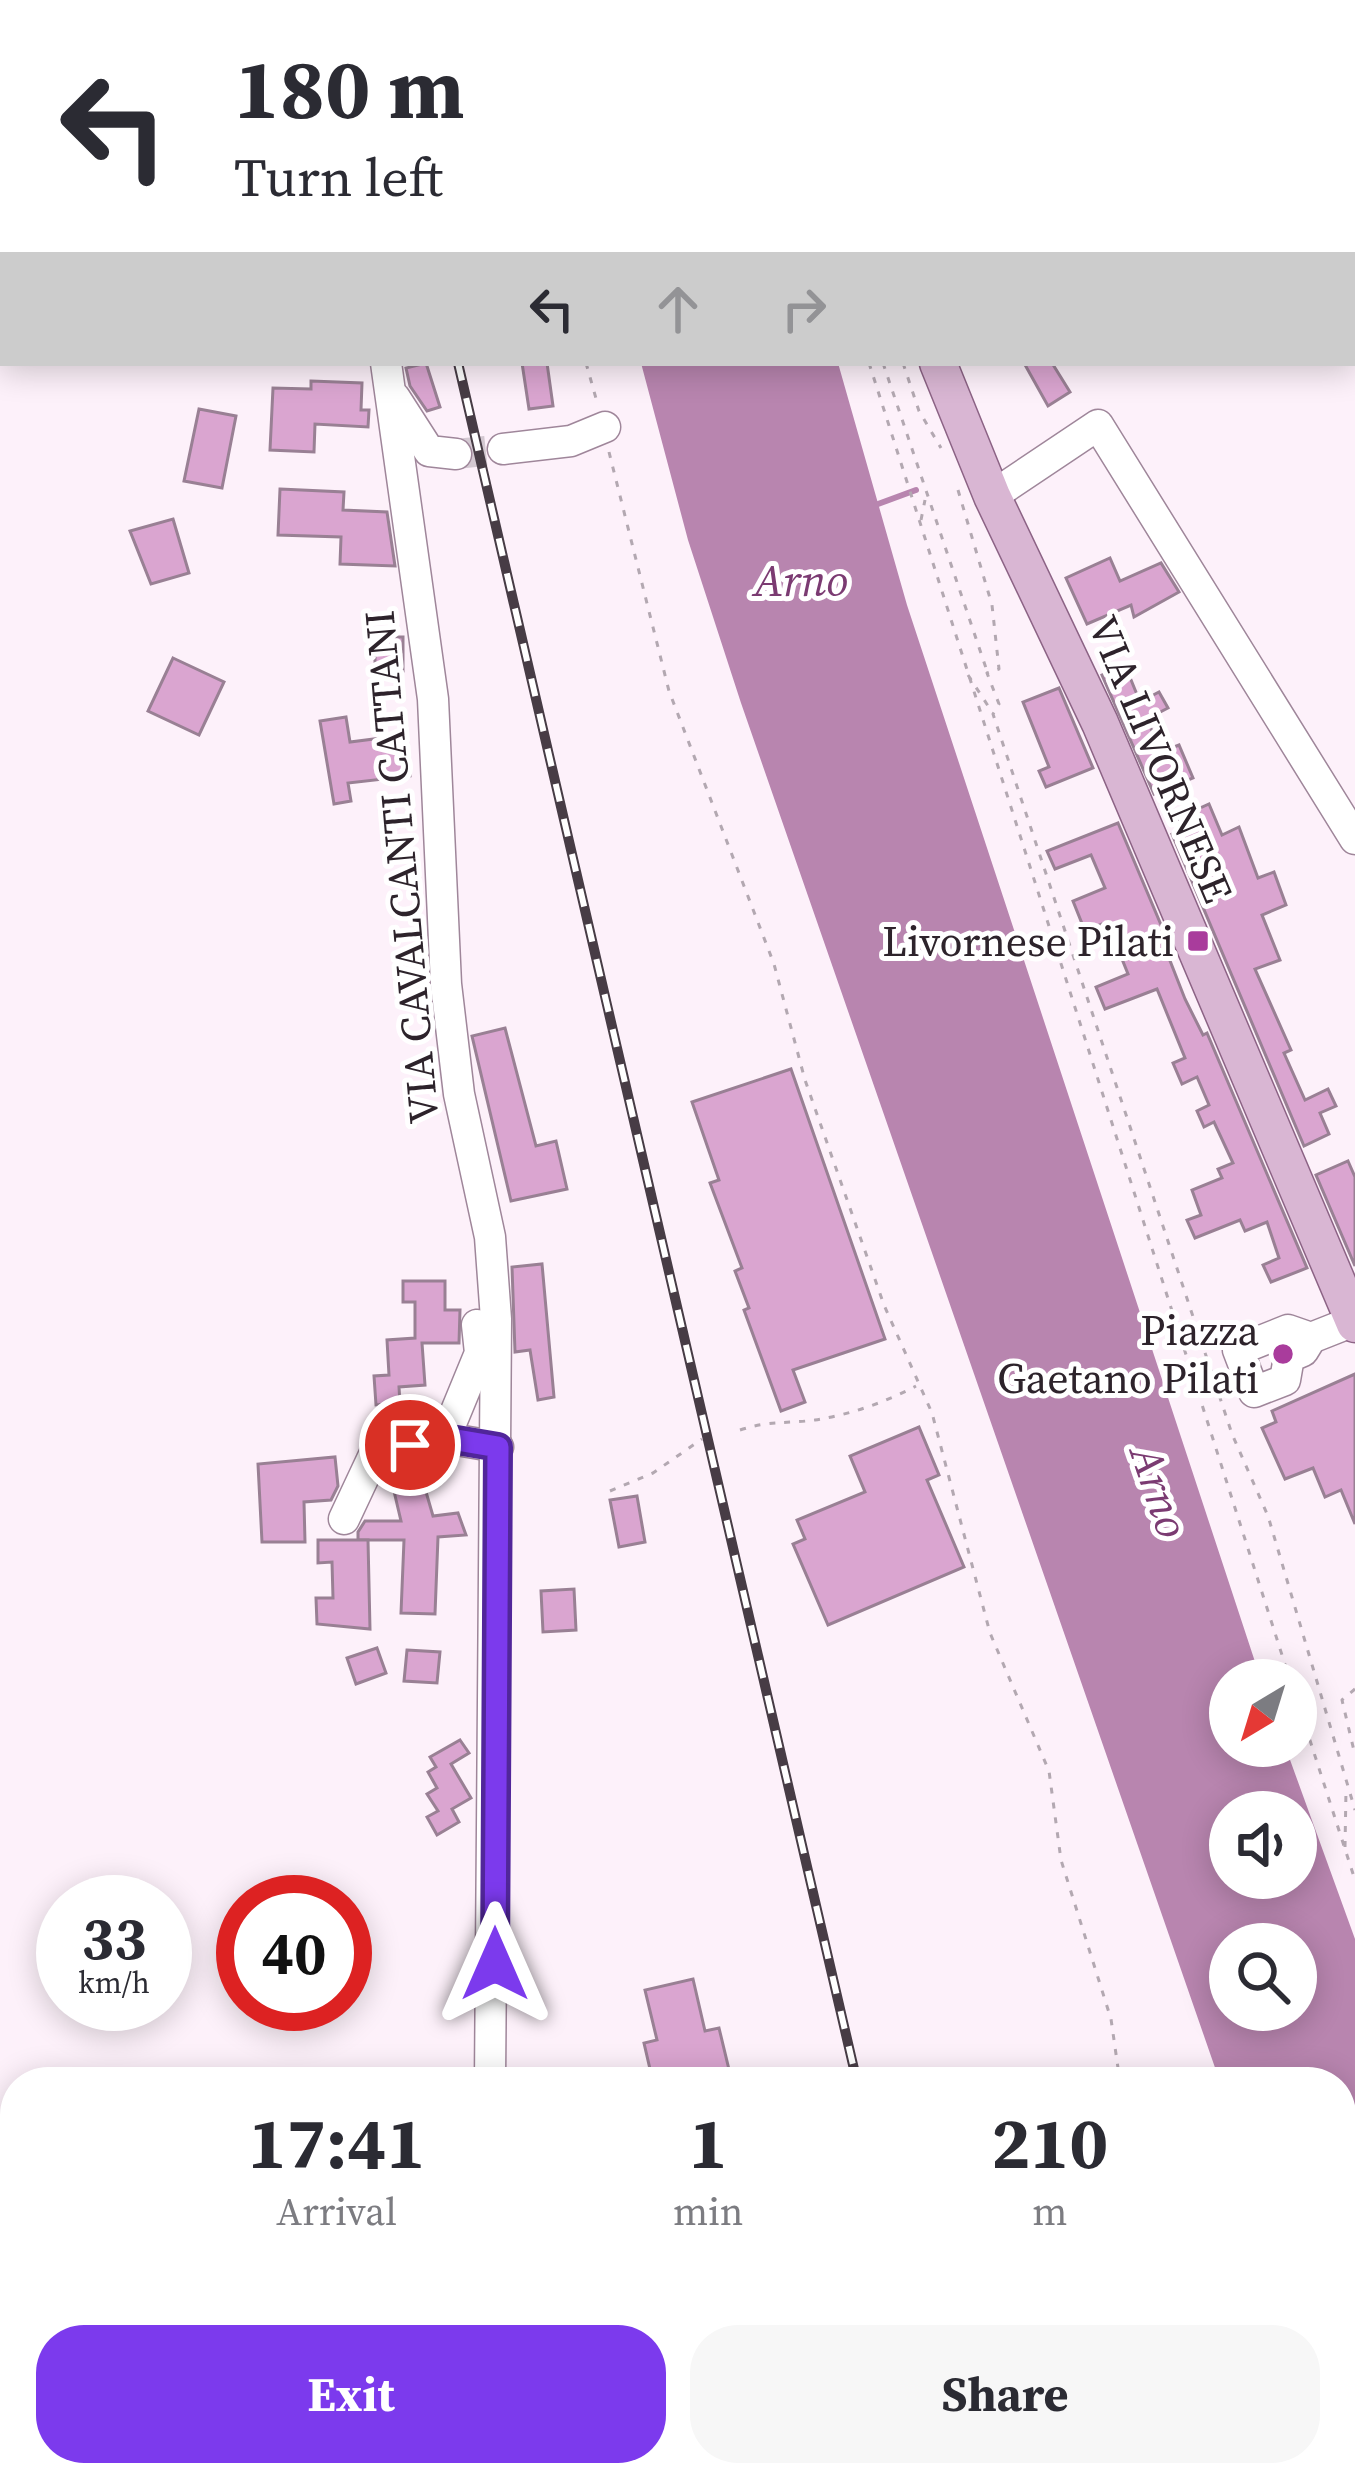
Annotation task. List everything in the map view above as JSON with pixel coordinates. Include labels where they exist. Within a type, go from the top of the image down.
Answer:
[{"type":"main road","name":"VIA LIVORNESE","points":[[939,366],[992,496],[1100,723],[1354,1322]]},
{"type":"street","points":[[388,378],[429,451],[456,454]]},
{"type":"street","name":"VIA CAVALCANTI CATTANI","points":[[388,378],[433,699],[446,984],[459,1094],[490,1237],[498,1447],[490,2067]]},
{"type":"street","points":[[992,496],[1098,425],[1355,839]]},
{"type":"street","points":[[503,449],[571,442],[605,428]]},
{"type":"street","points":[[445,1438],[480,1353],[475,1305]]},
{"type":"street","points":[[1311,1338],[1354,1322]]},
{"type":"street","points":[[344,1519],[376,1453],[445,1438],[498,1447]]},
{"type":"path","points":[[587,366],[644,608],[670,691],[774,964],[805,1080],[917,1385],[932,1414],[990,1633],[1049,1771],[1061,1860],[1111,2019],[1118,2067]]},
{"type":"path","points":[[870,366],[1283,1659]]},
{"type":"path","points":[[885,366],[926,499],[999,704],[993,714]]},
{"type":"path","points":[[904,366],[919,411],[949,460]]},
{"type":"path","points":[[955,481],[992,605],[990,622],[999,669],[987,673]]},
{"type":"path","points":[[920,526],[926,499]]},
{"type":"path","points":[[965,672],[993,714],[1232,1434],[1268,1516],[1355,1810]]},
{"type":"path","points":[[1002,790],[1017,785]]},
{"type":"path","points":[[740,1430],[775,1419],[814,1420],[891,1399],[917,1385]]},
{"type":"path","points":[[610,1491],[653,1472],[702,1439]]},
{"type":"path","points":[[1355,1689],[1342,1700],[1341,1709],[1355,1755]]},
{"type":"path","points":[[1317,1763],[1355,1880]]},
{"type":"path","points":[[1345,1850],[1346,1783]]},
{"type":"water","name":"Arno","points":[[642,366],[839,366],[907,605],[1254,1659],[1209,1659],[1209,1767],[1293,1767],[1301,1791],[1209,1791],[1209,1899],[1317,1899],[1317,1834],[1355,1939],[1355,2067],[1215,2067],[741,703],[688,540]]},
{"type":"building","points":[[427,366],[440,407],[427,411],[410,386],[406,368]]},
{"type":"building","points":[[522,366],[547,366],[553,406],[529,409]]},
{"type":"building","points":[[1026,366],[1054,366],[1070,392],[1048,406]]},
{"type":"building","points":[[311,381],[362,383],[361,410],[369,410],[368,427],[315,424],[314,452],[270,450],[273,388],[311,389]]},
{"type":"building","points":[[199,409],[236,416],[222,488],[184,481]]},
{"type":"building","points":[[280,489],[344,492],[343,510],[387,512],[395,566],[340,564],[341,537],[278,535]]},
{"type":"building","points":[[173,519],[189,573],[151,584],[130,531]]},
{"type":"building","points":[[1110,558],[1120,581],[1161,563],[1179,592],[1134,617],[1131,605],[1087,624],[1066,578]]},
{"type":"building","points":[[375,637],[403,637],[403,671],[375,671]]},
{"type":"building","points":[[173,658],[224,682],[199,735],[148,711]]},
{"type":"building","points":[[1125,665],[1140,702],[1159,692],[1168,708],[1147,719],[1161,752],[1179,745],[1193,778],[1154,794],[1102,675]]},
{"type":"building","points":[[1059,688],[1093,768],[1046,787],[1039,771],[1049,767],[1023,702]]},
{"type":"building","points":[[346,717],[350,742],[405,735],[410,776],[348,783],[351,801],[334,804],[320,721]]},
{"type":"building","points":[[1209,804],[1222,835],[1239,827],[1258,878],[1274,872],[1286,905],[1262,915],[1280,960],[1255,969],[1291,1050],[1284,1053],[1305,1100],[1328,1089],[1336,1106],[1320,1113],[1329,1134],[1304,1146],[1172,834],[1183,830],[1178,818]]},
{"type":"building","points":[[1118,823],[1172,951],[1167,953],[1185,999],[1203,1035],[1207,1033],[1307,1268],[1271,1282],[1263,1265],[1279,1258],[1267,1222],[1245,1231],[1240,1220],[1195,1238],[1187,1220],[1201,1215],[1192,1190],[1222,1178],[1218,1169],[1233,1163],[1214,1122],[1204,1127],[1197,1111],[1209,1105],[1197,1077],[1182,1084],[1173,1063],[1185,1058],[1157,989],[1105,1009],[1096,987],[1128,974],[1107,922],[1085,931],[1073,901],[1105,888],[1091,855],[1055,869],[1047,851]]},
{"type":"building","points":[[505,1028],[536,1146],[556,1141],[567,1189],[511,1201],[472,1036]]},
{"type":"building","points":[[791,1069],[885,1339],[793,1370],[805,1402],[781,1411],[744,1310],[749,1308],[735,1271],[742,1268],[710,1183],[719,1180],[692,1102]]},
{"type":"building","points":[[1348,1161],[1355,1177],[1355,1266],[1316,1175]]},
{"type":"building","points":[[542,1264],[554,1397],[538,1400],[530,1350],[515,1352],[512,1267]]},
{"type":"building","points":[[403,1281],[445,1281],[445,1310],[460,1310],[459,1343],[422,1343],[425,1385],[399,1387],[400,1403],[376,1405],[374,1376],[389,1375],[387,1340],[415,1338],[415,1302],[403,1302]]},
{"type":"building","points":[[1355,1374],[1355,1524],[1341,1490],[1325,1497],[1313,1468],[1285,1479],[1262,1428],[1276,1422],[1272,1411]]},
{"type":"building","points":[[919,1427],[939,1475],[927,1480],[964,1567],[828,1625],[793,1544],[805,1539],[797,1520],[865,1492],[850,1456]]},
{"type":"building","points":[[335,1457],[338,1486],[331,1500],[304,1502],[305,1542],[262,1542],[258,1464]]},
{"type":"building","points":[[434,1460],[438,1480],[424,1485],[433,1516],[458,1513],[466,1535],[438,1537],[435,1614],[401,1613],[404,1540],[358,1540],[358,1532],[365,1521],[401,1521],[389,1470]]},
{"type":"building","points":[[637,1496],[645,1542],[619,1547],[610,1500]]},
{"type":"building","points":[[318,1540],[368,1540],[370,1629],[317,1624],[316,1598],[333,1598],[332,1562],[318,1563]]},
{"type":"building","points":[[574,1589],[576,1630],[543,1632],[541,1591]]},
{"type":"building","points":[[377,1648],[386,1673],[356,1684],[347,1658]]},
{"type":"building","points":[[407,1650],[440,1652],[437,1683],[404,1681]]},
{"type":"building","points":[[460,1740],[469,1753],[451,1764],[471,1798],[452,1809],[459,1822],[437,1835],[427,1817],[438,1811],[427,1794],[437,1788],[428,1772],[436,1767],[430,1757]]},
{"type":"building","points":[[693,1979],[705,2031],[719,2028],[728,2067],[650,2067],[644,2043],[657,2040],[645,1990]]},
{"type":"waterway","points":[[878,504],[916,490]]},
{"type":"tunnel","points":[[456,454],[503,449]]},
{"type":"railway","points":[[459,366],[854,2067]]},
{"type":"place","name":"Livornese Pilati","points":[[1198,941]]},
{"type":"place","name":"Piazza Gaetano Pilati","points":[[1283,1354]]},
{"type":"route","points":[[410,1445],[445,1438],[498,1447],[495,1964]]}]
